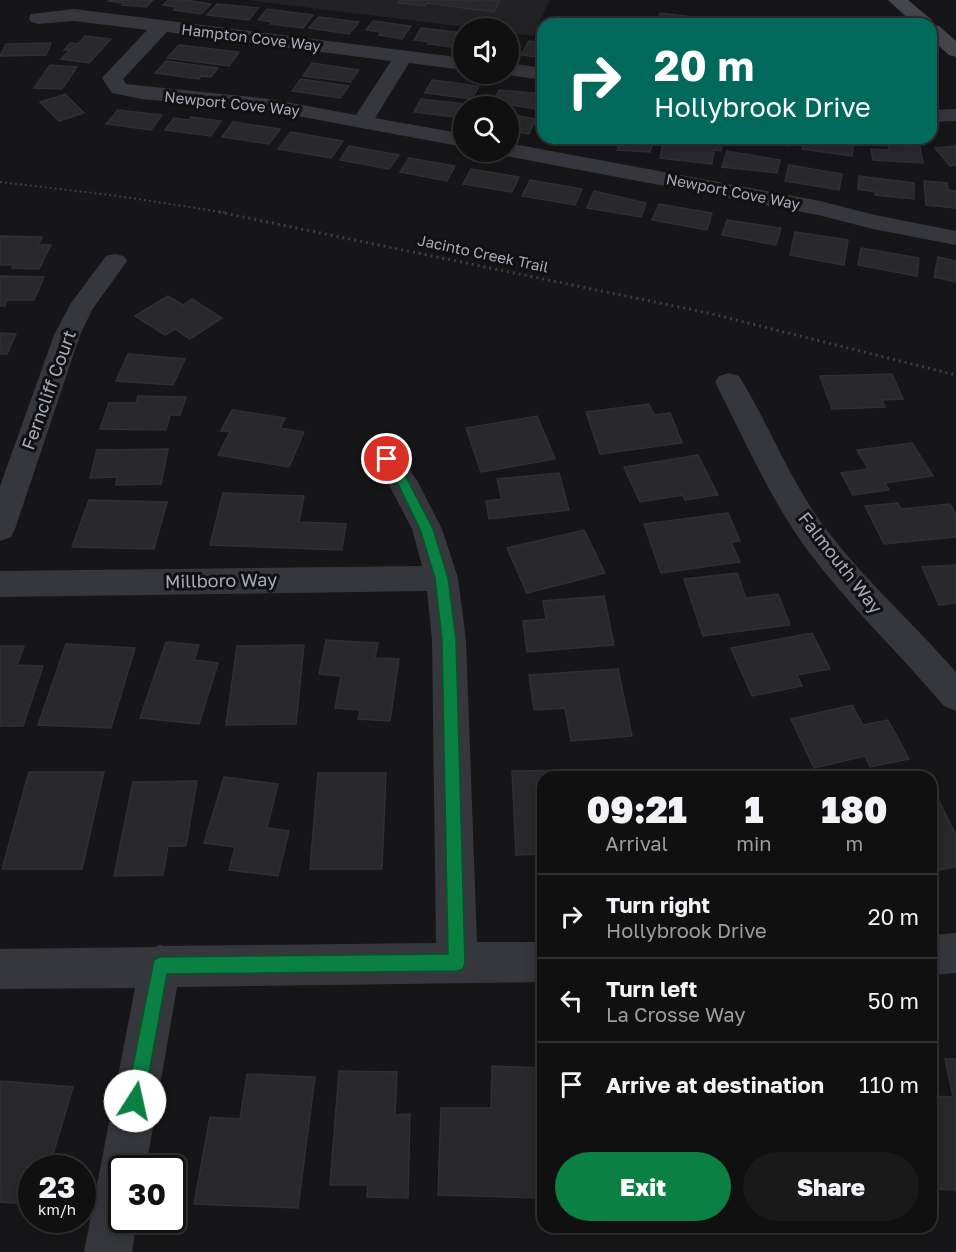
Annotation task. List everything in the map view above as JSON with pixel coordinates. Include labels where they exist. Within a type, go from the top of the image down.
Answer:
[{"type":"main road","points":[[897,0],[918,18]]},
{"type":"main road","points":[[937,34],[956,51]]},
{"type":"street","name":"Hampton Cove Way","points":[[38,18],[74,15],[453,63]]},
{"type":"street","name":"Newport Cove Way","points":[[160,27],[111,78],[119,89],[270,105],[453,139]]},
{"type":"street","points":[[362,122],[404,56]]},
{"type":"street","points":[[519,71],[537,73]]},
{"type":"street","points":[[937,116],[956,116]]},
{"type":"street","name":"Newport Cove Way","points":[[519,152],[820,208],[873,222],[956,238]]},
{"type":"street","name":"Ferncliff Court","points":[[0,529],[67,335],[80,309],[115,261]]},
{"type":"street","name":"Falmouth Way","points":[[729,382],[783,487],[818,541],[864,597],[956,696]]},
{"type":"street","points":[[387,459],[403,482],[427,529],[442,578],[449,640],[457,963]]},
{"type":"street","name":"Millboro Way","points":[[0,584],[442,578]]},
{"type":"street","points":[[937,955],[956,953]]},
{"type":"street","points":[[0,969],[537,962]]},
{"type":"street","points":[[125,1155],[160,966]]},
{"type":"street","points":[[108,1252],[112,1233]]},
{"type":"path","name":"Jacinto Creek Trail","points":[[0,182],[118,196],[246,216],[708,313],[956,375]]},
{"type":"shaded area","points":[[245,0],[550,0],[542,18],[537,18],[537,28],[533,36],[519,34],[519,18],[453,18],[453,25]]},
{"type":"building","points":[[153,0],[146,7],[122,5],[124,3],[109,1]]},
{"type":"building","points":[[169,0],[211,4],[201,14],[174,10],[177,7],[163,5]]},
{"type":"building","points":[[400,0],[500,0],[494,12],[427,3],[425,6],[398,3]]},
{"type":"building","points":[[217,4],[258,8],[249,20],[207,15]]},
{"type":"building","points":[[267,9],[313,15],[303,28],[271,24],[273,22],[258,20]]},
{"type":"building","points":[[660,13],[702,18],[659,18]]},
{"type":"building","points":[[319,17],[359,22],[349,34],[309,28]]},
{"type":"building","points":[[373,21],[411,26],[402,39],[366,30]]},
{"type":"building","points":[[421,28],[453,32],[453,47],[414,40]]},
{"type":"building","points":[[85,36],[111,39],[89,63],[61,59],[70,50],[64,50],[70,43],[78,44]]},
{"type":"building","points":[[529,41],[537,42],[537,57],[521,55]]},
{"type":"building","points":[[51,43],[46,55],[0,56],[6,44]]},
{"type":"building","points":[[179,45],[239,52],[229,66],[167,58]]},
{"type":"building","points":[[166,61],[218,68],[211,77],[201,76],[199,79],[155,73]]},
{"type":"building","points":[[312,63],[359,70],[350,82],[303,76]]},
{"type":"building","points":[[50,65],[77,67],[62,89],[34,88]]},
{"type":"building","points":[[301,79],[349,86],[340,98],[292,91]]},
{"type":"building","points":[[432,80],[479,86],[474,96],[453,97],[425,93]]},
{"type":"building","points":[[499,90],[537,93],[537,109],[519,106],[519,96],[496,96]]},
{"type":"building","points":[[65,94],[84,113],[59,121],[40,102]]},
{"type":"building","points":[[421,99],[453,103],[453,117],[414,112]]},
{"type":"building","points":[[118,110],[162,115],[151,130],[106,124]]},
{"type":"building","points":[[519,116],[536,119],[529,134],[519,132]]},
{"type":"building","points":[[191,117],[221,121],[211,136],[165,130],[174,118],[189,120]]},
{"type":"building","points":[[233,122],[280,129],[269,144],[222,137]]},
{"type":"building","points":[[291,132],[343,141],[331,158],[278,149]]},
{"type":"building","points":[[613,144],[652,144],[650,152],[617,150],[619,145]]},
{"type":"building","points":[[663,144],[722,144],[721,151],[714,150],[712,164],[660,158]]},
{"type":"building","points":[[803,144],[854,144],[852,156],[802,149]]},
{"type":"building","points":[[888,145],[920,147],[923,163],[873,160],[871,149],[889,150]]},
{"type":"building","points":[[349,146],[399,155],[389,169],[340,160]]},
{"type":"building","points":[[956,146],[956,165],[950,166],[935,148]]},
{"type":"building","points":[[727,151],[780,160],[777,173],[722,167]]},
{"type":"building","points":[[409,158],[455,166],[447,181],[400,172]]},
{"type":"building","points":[[789,165],[842,174],[839,190],[785,181]]},
{"type":"building","points":[[471,169],[519,177],[512,192],[463,184]]},
{"type":"building","points":[[859,176],[914,183],[914,199],[875,195],[876,192],[858,189]]},
{"type":"building","points":[[530,180],[582,189],[575,205],[522,196]]},
{"type":"building","points":[[924,181],[947,183],[948,190],[956,191],[956,208],[926,205]]},
{"type":"building","points":[[594,191],[646,203],[641,217],[587,208]]},
{"type":"building","points":[[659,204],[712,213],[707,230],[652,220]]},
{"type":"building","points":[[727,220],[781,228],[776,245],[722,235]]},
{"type":"building","points":[[795,232],[848,240],[844,265],[790,255]]},
{"type":"building","points":[[0,236],[42,237],[38,245],[51,245],[39,269],[12,268],[14,265],[0,265]]},
{"type":"building","points":[[861,248],[919,258],[917,276],[858,265]]},
{"type":"building","points":[[938,257],[956,261],[956,282],[934,277]]},
{"type":"building","points":[[0,276],[44,277],[34,300],[7,300],[5,306],[0,306]]},
{"type":"building","points":[[168,296],[183,305],[192,299],[222,318],[190,339],[175,329],[165,335],[135,316]]},
{"type":"building","points":[[0,333],[16,334],[7,354],[0,354]]},
{"type":"building","points":[[128,354],[185,359],[173,385],[116,381]]},
{"type":"building","points":[[892,374],[903,399],[882,400],[885,407],[832,409],[820,376]]},
{"type":"building","points":[[138,396],[186,397],[180,415],[170,415],[166,430],[100,429],[109,403],[136,403]]},
{"type":"building","points":[[649,404],[654,415],[670,413],[682,443],[600,454],[586,412]]},
{"type":"building","points":[[232,410],[285,418],[280,428],[304,432],[289,467],[218,455],[230,432],[221,431]]},
{"type":"building","points":[[537,416],[555,459],[481,472],[466,428]]},
{"type":"building","points":[[912,443],[933,476],[885,483],[889,490],[853,495],[841,473],[868,469],[857,450]]},
{"type":"building","points":[[168,449],[161,484],[116,485],[117,477],[90,478],[97,450]]},
{"type":"building","points":[[698,455],[718,495],[685,500],[683,495],[640,502],[624,467]]},
{"type":"building","points":[[559,473],[569,510],[489,519],[486,501],[502,499],[497,479]]},
{"type":"building","points":[[223,493],[304,496],[299,522],[346,524],[342,550],[210,545]]},
{"type":"building","points":[[89,500],[167,502],[154,549],[72,547]]},
{"type":"building","points":[[898,503],[901,509],[950,504],[956,515],[956,537],[884,544],[865,506]]},
{"type":"building","points":[[728,513],[740,541],[731,542],[740,562],[661,573],[644,524]]},
{"type":"building","points":[[584,530],[605,573],[527,593],[507,548]]},
{"type":"building","points":[[956,565],[956,603],[939,605],[922,567]]},
{"type":"building","points":[[737,573],[746,598],[778,594],[790,625],[703,636],[684,579]]},
{"type":"building","points":[[604,596],[614,645],[527,652],[523,621],[546,619],[543,601]]},
{"type":"building","points":[[812,633],[830,669],[797,675],[802,686],[752,696],[731,648]]},
{"type":"building","points":[[326,640],[378,643],[375,658],[399,659],[390,721],[358,719],[360,710],[335,708],[341,676],[319,674]]},
{"type":"building","points":[[166,642],[199,645],[194,660],[218,663],[199,724],[140,718]]},
{"type":"building","points":[[66,644],[135,648],[111,728],[38,725]]},
{"type":"building","points":[[304,645],[296,724],[226,725],[237,646]]},
{"type":"building","points":[[0,646],[24,646],[17,665],[43,666],[23,726],[0,726]]},
{"type":"building","points":[[618,669],[632,736],[571,741],[565,708],[534,710],[529,675]]},
{"type":"building","points":[[852,705],[863,725],[888,720],[909,759],[870,767],[865,756],[814,768],[791,719]]},
{"type":"building","points":[[587,770],[537,771],[537,854],[516,855],[512,771]]},
{"type":"building","points":[[29,772],[104,772],[82,869],[2,869]]},
{"type":"building","points":[[318,773],[386,773],[382,869],[310,869]]},
{"type":"building","points":[[224,777],[278,784],[267,828],[289,831],[278,876],[229,870],[235,847],[204,843]]},
{"type":"building","points":[[197,781],[186,846],[168,846],[163,875],[114,876],[133,782]]},
{"type":"building","points":[[937,797],[956,835],[956,867],[937,870]]},
{"type":"building","points":[[945,1059],[956,1059],[956,1190],[937,1189],[937,1096],[953,1097]]},
{"type":"building","points":[[492,1066],[537,1068],[537,1198],[438,1195],[441,1108],[491,1108]]},
{"type":"building","points":[[339,1071],[397,1072],[395,1115],[410,1114],[408,1198],[367,1197],[368,1185],[330,1185]]},
{"type":"building","points":[[247,1074],[315,1077],[298,1208],[194,1204],[210,1117],[240,1119]]},
{"type":"building","points":[[0,1081],[73,1087],[53,1155],[18,1155],[18,1203],[0,1202]]},
{"type":"route","points":[[135,1101],[160,966],[457,963],[449,640],[442,578],[427,529],[403,482],[387,459]]}]
